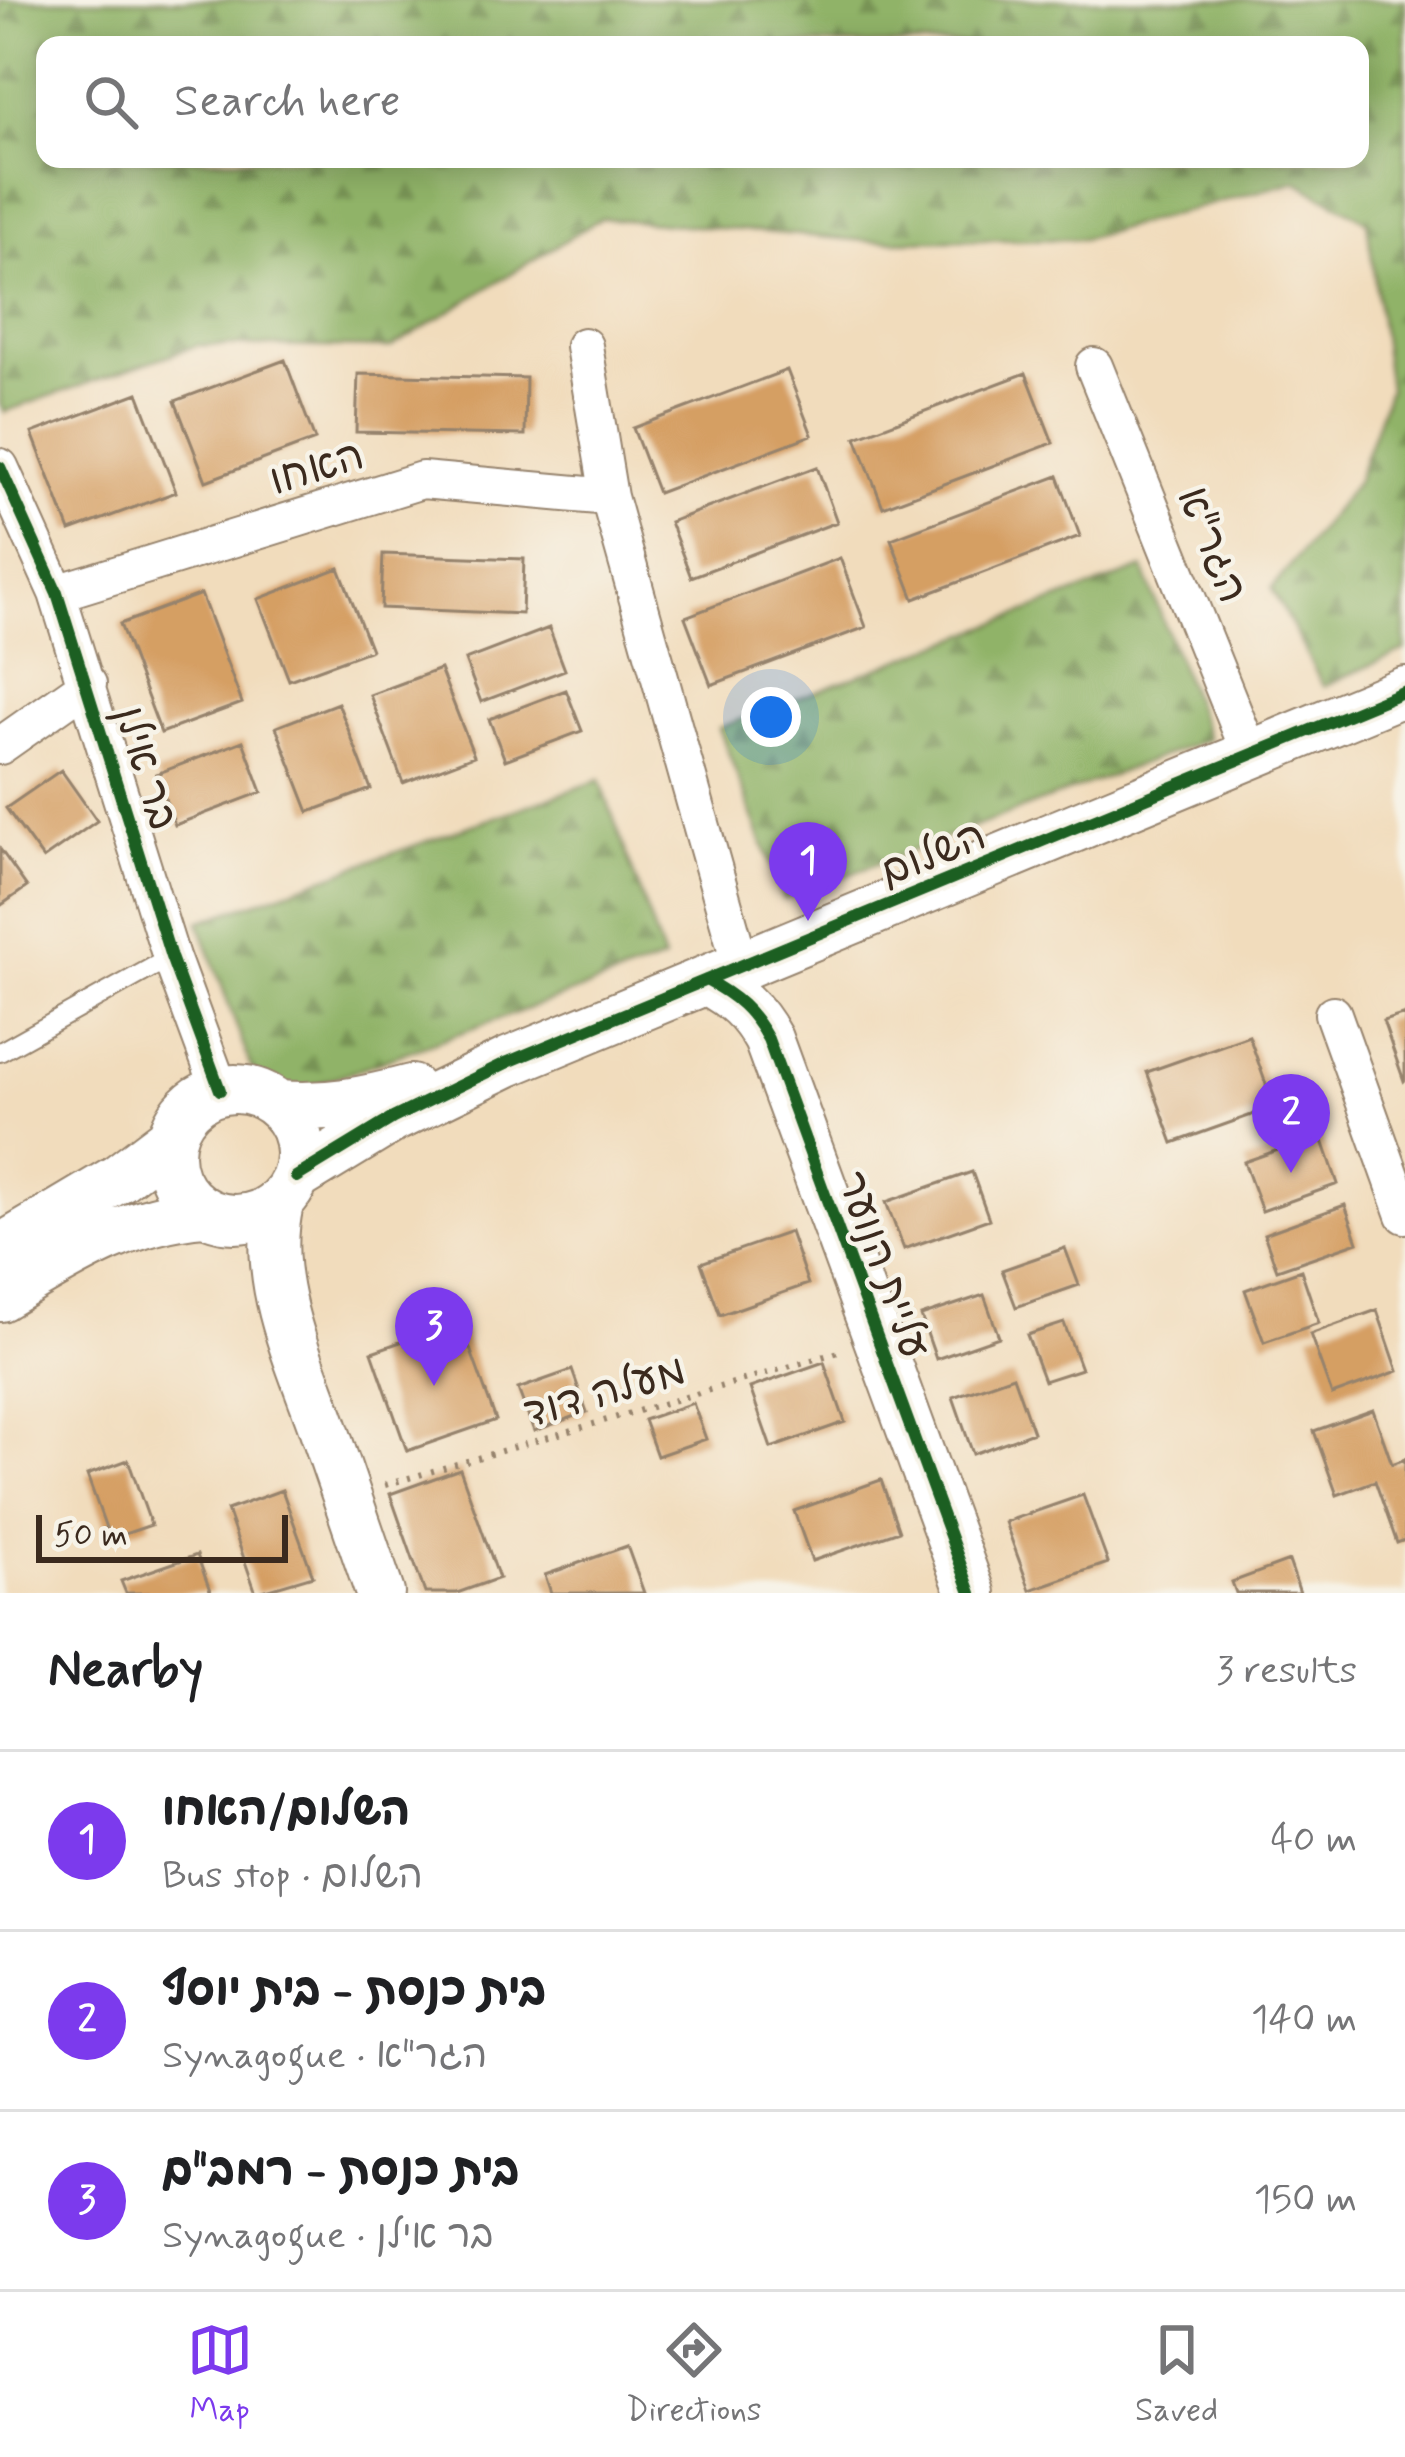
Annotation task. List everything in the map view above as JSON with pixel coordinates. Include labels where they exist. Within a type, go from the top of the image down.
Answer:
[{"type":"street","points":[[584,346],[609,496],[724,974]]},
{"type":"street","name":"הגר\"א","points":[[1094,366],[1251,756]]},
{"type":"street","name":"בר אילן","points":[[0,467],[57,593],[171,958],[220,1090]]},
{"type":"street","name":"האחו","points":[[57,593],[422,480],[609,496]]},
{"type":"street","points":[[0,746],[88,684]]},
{"type":"street","name":"השלום","points":[[287,1190],[393,1118],[508,1062],[1405,691]]},
{"type":"street","name":"עליית הנוער","points":[[724,974],[768,1040],[971,1593]]},
{"type":"street","points":[[1334,1014],[1405,1215]]},
{"type":"street","name":"השלום","points":[[279,1105],[352,1104],[508,1062]]},
{"type":"street","points":[[287,1190],[259,1215],[237,1220],[204,1211],[179,1190],[171,1171],[172,1138],[185,1111],[220,1090],[241,1089],[262,1094],[292,1122],[300,1142],[287,1190],[272,1231],[274,1268],[289,1329],[380,1593]]},
{"type":"street","points":[[0,1249],[118,1178],[172,1138]]},
{"type":"street","points":[[0,1297],[80,1249],[138,1223],[204,1211]]},
{"type":"lane","points":[[0,1052],[171,958]]},
{"type":"green space","points":[[0,0],[1405,0],[1405,650],[1323,686],[1272,589],[1356,483],[1389,389],[1367,221],[1296,181],[1083,239],[869,241],[601,218],[390,348],[198,345],[4,412],[0,404]]},
{"type":"green space","points":[[1143,568],[1208,739],[784,899],[719,728]]},
{"type":"green space","points":[[600,780],[664,960],[264,1103],[199,922]]},
{"type":"building","points":[[285,360],[315,440],[206,481],[175,401]]},
{"type":"building","points":[[787,370],[812,435],[658,493],[633,428]]},
{"type":"building","points":[[1026,373],[1053,443],[883,507],[856,437]]},
{"type":"building","points":[[358,374],[526,378],[525,435],[356,432]]},
{"type":"building","points":[[138,393],[176,492],[70,531],[32,433]]},
{"type":"building","points":[[817,467],[837,522],[691,577],[670,522]]},
{"type":"building","points":[[1058,476],[1080,536],[914,599],[891,539]]},
{"type":"building","points":[[383,554],[524,559],[522,614],[381,608]]},
{"type":"building","points":[[840,558],[866,627],[711,685],[685,617]]},
{"type":"building","points":[[339,568],[371,650],[289,680],[258,599]]},
{"type":"building","points":[[201,594],[242,703],[161,733],[120,624]]},
{"type":"building","points":[[549,628],[565,670],[481,702],[465,660]]},
{"type":"building","points":[[440,669],[474,756],[403,783],[370,695]]},
{"type":"building","points":[[566,690],[582,731],[505,760],[489,719]]},
{"type":"building","points":[[338,703],[371,789],[309,812],[276,727]]},
{"type":"building","points":[[243,741],[262,792],[175,825],[156,774]]},
{"type":"building","points":[[61,770],[97,821],[43,859],[6,808]]},
{"type":"building","points":[[0,849],[27,887],[0,906]]},
{"type":"building","points":[[1405,1014],[1405,1080],[1404,1081],[1383,1021]]},
{"type":"building","points":[[1249,1036],[1274,1107],[1173,1143],[1147,1072]]},
{"type":"building","points":[[1321,1135],[1338,1184],[1262,1211],[1244,1162]]},
{"type":"building","points":[[972,1172],[989,1219],[904,1249],[886,1202]]},
{"type":"building","points":[[1345,1205],[1358,1242],[1277,1270],[1264,1234]]},
{"type":"building","points":[[790,1232],[808,1284],[720,1315],[701,1263]]},
{"type":"building","points":[[1065,1248],[1079,1285],[1016,1307],[1002,1270]]},
{"type":"building","points":[[1301,1270],[1319,1323],[1264,1342],[1245,1290]]},
{"type":"building","points":[[984,1295],[999,1337],[936,1359],[921,1316]]},
{"type":"building","points":[[1377,1310],[1398,1371],[1332,1395],[1310,1334]]},
{"type":"building","points":[[460,1321],[496,1420],[407,1451],[372,1352]]},
{"type":"building","points":[[1064,1323],[1081,1369],[1044,1381],[1027,1335]]},
{"type":"building","points":[[824,1362],[845,1422],[771,1448],[750,1388]]},
{"type":"building","points":[[572,1370],[587,1412],[534,1431],[518,1389]]},
{"type":"building","points":[[1013,1376],[1033,1432],[973,1454],[953,1397]]},
{"type":"building","points":[[693,1403],[706,1439],[657,1456],[644,1420]]},
{"type":"building","points":[[1373,1410],[1392,1464],[1405,1459],[1405,1540],[1397,1543],[1375,1481],[1337,1495],[1314,1431]]},
{"type":"building","points":[[128,1460],[151,1525],[110,1539],[87,1475]]},
{"type":"building","points":[[460,1469],[499,1578],[457,1593],[425,1593],[390,1494]]},
{"type":"building","points":[[881,1480],[899,1531],[812,1561],[794,1511]]},
{"type":"building","points":[[282,1490],[313,1576],[256,1593],[227,1510]]},
{"type":"building","points":[[1083,1495],[1108,1563],[1030,1590],[1005,1522]]},
{"type":"building","points":[[627,1546],[644,1593],[551,1593],[545,1575]]},
{"type":"building","points":[[197,1555],[211,1593],[126,1593],[121,1581]]},
{"type":"building","points":[[1289,1561],[1300,1593],[1236,1593],[1232,1582]]},
{"type":"cycle path","points":[[0,467],[57,593],[171,957],[220,1090]]},
{"type":"cycle path","points":[[296,1177],[393,1118],[508,1062],[1405,691]]},
{"type":"cycle path","points":[[706,980],[742,1005],[768,1039],[971,1593]]},
{"type":"place","name":"השלום/האחו","points":[[808,921]]},
{"type":"place","name":"בית כנסת - בית יוסף","points":[[1291,1173]]},
{"type":"place","name":"בית כנסת - רמב\"ם","points":[[434,1386]]}]
